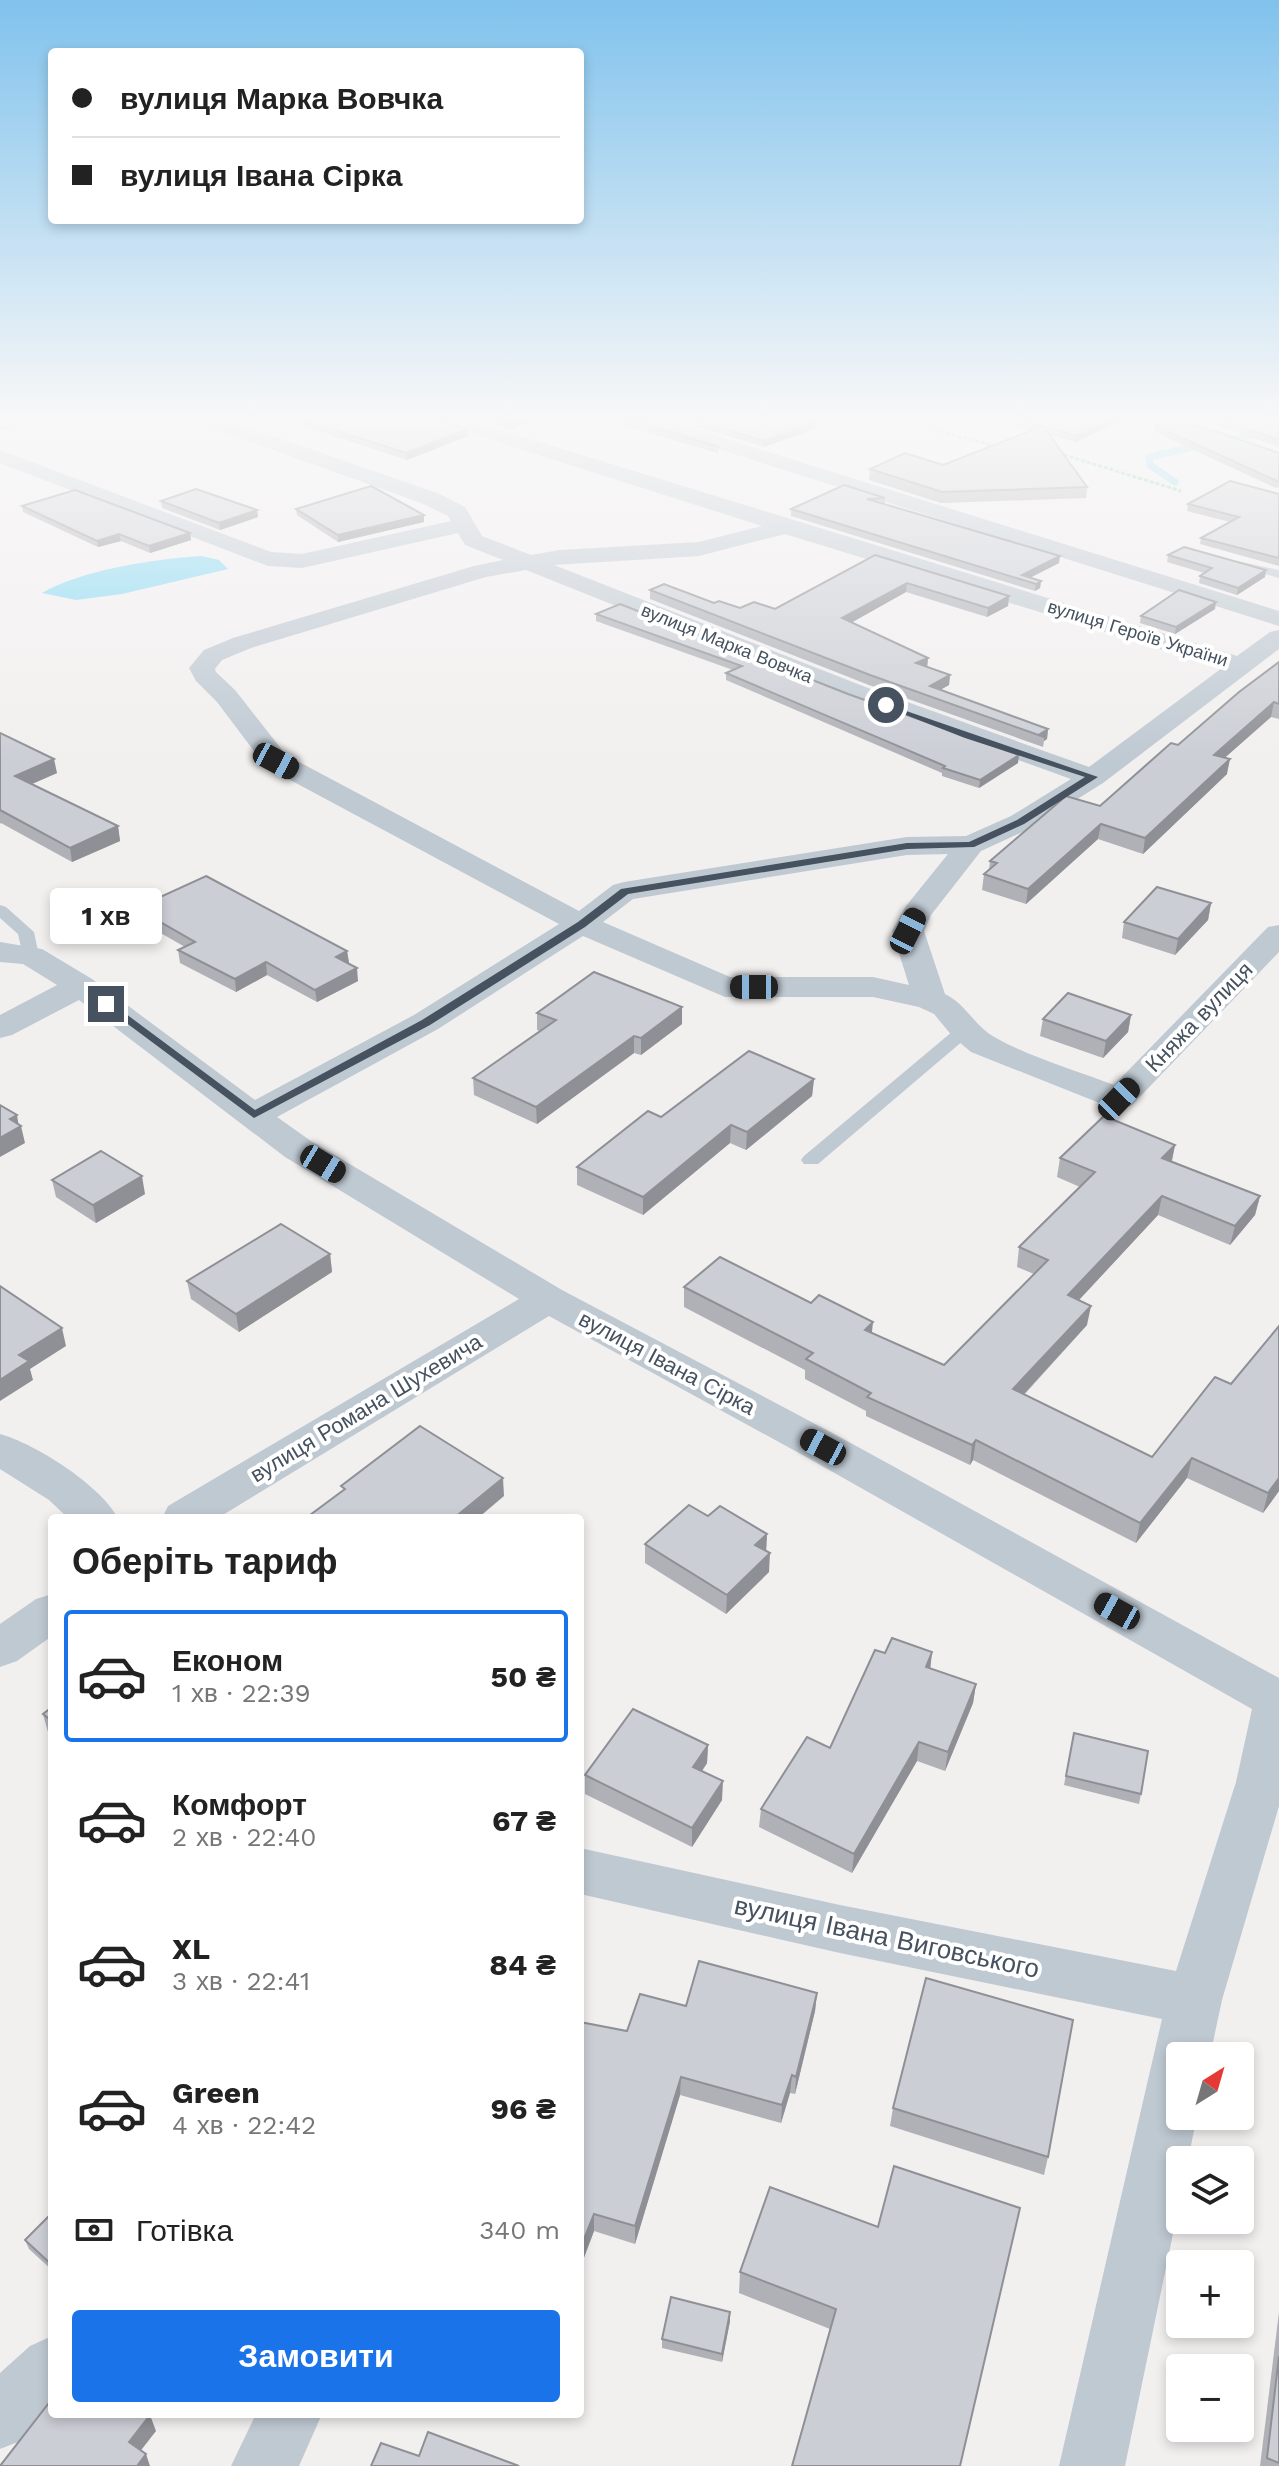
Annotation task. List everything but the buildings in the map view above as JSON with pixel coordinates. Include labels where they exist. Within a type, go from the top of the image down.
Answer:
[{"type":"street","points":[[198,532],[268,559],[302,561],[431,532]]},
{"type":"street","name":"вулиця Марка Вовчка","points":[[468,532],[473,540],[526,562],[968,736],[1093,777]]},
{"type":"street","points":[[766,532],[699,549],[526,562],[441,582],[242,643],[213,655],[202,668],[203,675],[224,693],[243,717],[260,747],[276,761],[581,924],[725,987],[873,987],[930,1000],[946,1007],[965,1030]]},
{"type":"street","name":"вулиця Героїв України","points":[[803,532],[1240,665]]},
{"type":"street","points":[[1002,532],[1279,619]]},
{"type":"street","points":[[254,1115],[426,1022],[581,924],[624,891],[907,846],[971,845],[1021,822],[1093,777],[1279,637]]},
{"type":"street","points":[[930,1000],[908,931],[917,913],[971,845]]},
{"type":"street","name":"Княжа вулиця","points":[[965,1030],[983,1045],[1119,1099],[1279,934]]},
{"type":"street","name":"вулиця Івана Сірка","points":[[16,954],[81,986],[298,1149],[548,1299],[823,1447],[1278,1701]]},
{"type":"street","points":[[0,1028],[81,986]]},
{"type":"street","name":"вулиця Романа Шухевича","points":[[190,1514],[548,1299]]},
{"type":"street","points":[[0,1449],[64,1489],[92,1514]]},
{"type":"street","points":[[0,1648],[48,1615]]},
{"type":"street","points":[[1185,2042],[1194,2000],[1261,1782],[1278,1701]]},
{"type":"street","name":"вулиця Івана Виговського","points":[[584,1872],[840,1929],[1194,2000]]},
{"type":"street","points":[[1092,2466],[1166,2127]]},
{"type":"street","points":[[0,2417],[48,2372]]},
{"type":"street","points":[[264,2466],[288,2418]]},
{"type":"lane","points":[[1223,558],[1279,574]]},
{"type":"lane","points":[[0,910],[26,932],[16,954]]},
{"type":"lane","points":[[811,1160],[965,1030]]},
{"type":"water","points":[[201,556],[219,560],[228,569],[122,594],[76,600],[42,593],[97,572]]},
{"type":"route","points":[[106,1004],[254,1115],[426,1022],[581,924],[624,891],[907,846],[971,845],[1021,822],[1093,777],[886,705]]}]
